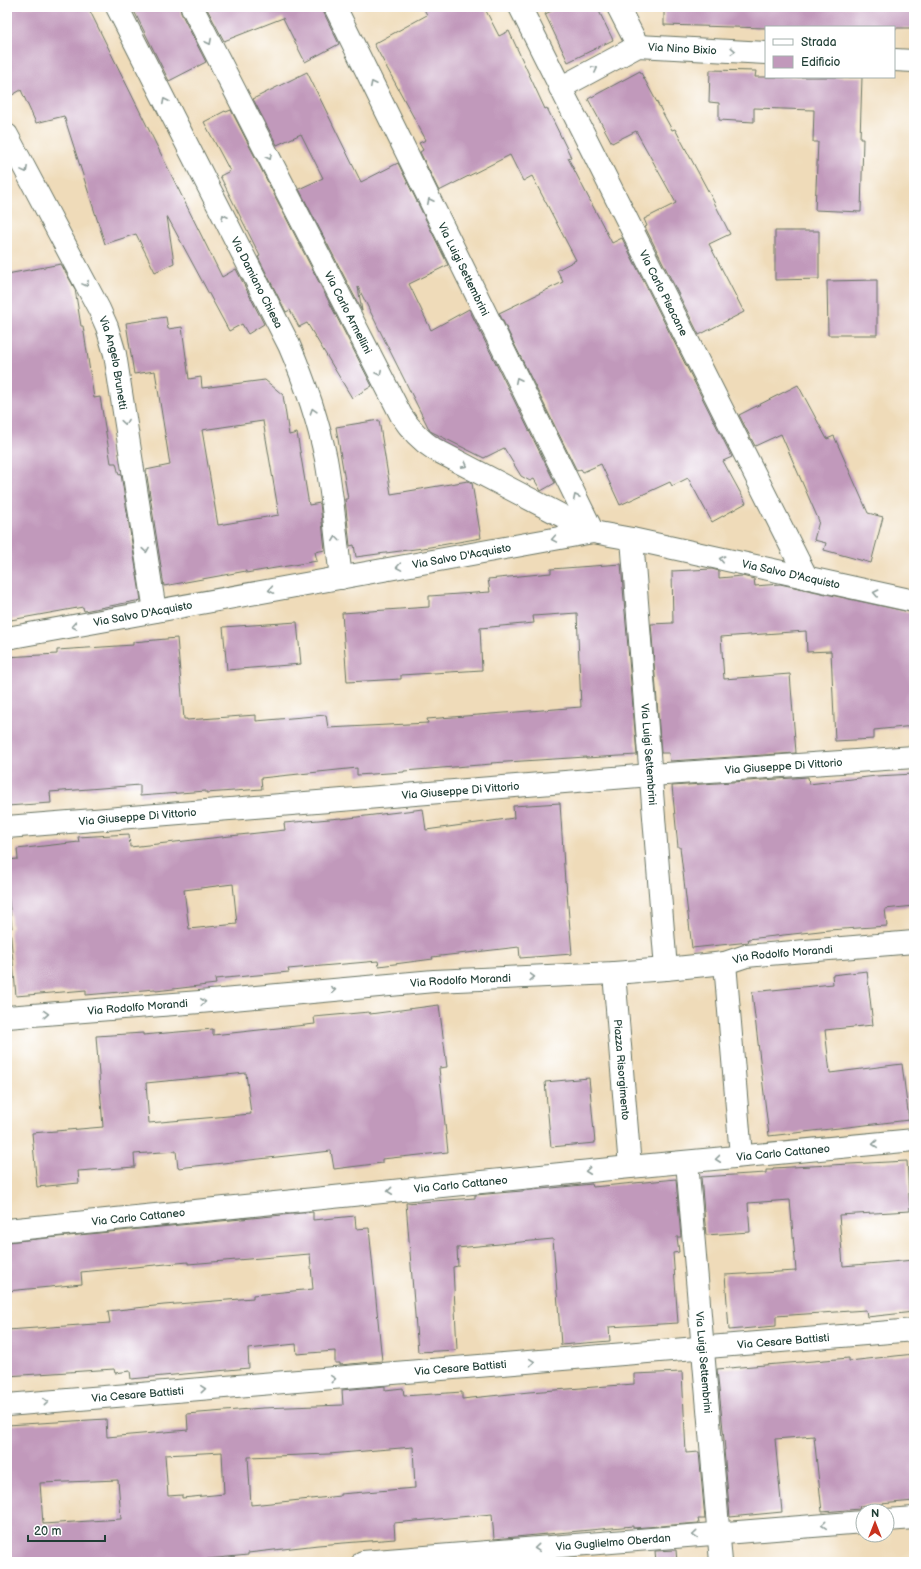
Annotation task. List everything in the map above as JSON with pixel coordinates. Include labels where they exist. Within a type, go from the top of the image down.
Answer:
[{"type":"street","name":"Via Damiano Chiesa","points":[[117,7],[290,345],[315,416],[326,460],[341,578]]},
{"type":"street","name":"Via Carlo Armellini","points":[[192,7],[408,426],[425,443],[593,532]]},
{"type":"street","name":"Via Luigi Settembrini","points":[[336,7],[593,532]]},
{"type":"street","name":"Via Carlo Pisacane","points":[[520,7],[807,578]]},
{"type":"street","points":[[618,7],[638,46]]},
{"type":"street","name":"Via Nino Bixio","points":[[560,88],[638,46],[765,53]]},
{"type":"street","points":[[895,60],[914,61]]},
{"type":"street","name":"Via Angelo Brunetti","points":[[7,135],[99,309],[111,340],[115,354],[155,611]]},
{"type":"street","name":"Via Salvo D'Acquisto","points":[[7,638],[593,532],[632,539],[914,601]]},
{"type":"street","name":"Via Luigi Settembrini","points":[[632,539],[666,969]]},
{"type":"street","name":"Via Giuseppe Di Vittorio","points":[[7,827],[650,775],[914,757]]},
{"type":"street","name":"Via Rodolfo Morandi","points":[[7,1017],[200,1002],[434,981],[614,973],[666,969],[725,963],[746,956],[914,942]]},
{"type":"street","points":[[725,963],[741,1156]]},
{"type":"street","name":"Piazza Risorgimento","points":[[614,973],[630,1166]]},
{"type":"street","name":"Via Carlo Cattaneo","points":[[7,1230],[630,1166],[687,1162],[914,1140]]},
{"type":"street","name":"Via Luigi Settembrini","points":[[687,1162],[721,1562]]},
{"type":"street","name":"Via Cesare Battisti","points":[[7,1406],[914,1330]]},
{"type":"street","points":[[895,1519],[914,1518]]},
{"type":"street","name":"Via Guglielmo Oberdan","points":[[363,1562],[855,1523]]},
{"type":"building","points":[[7,7],[88,7],[222,277],[236,269],[264,324],[248,334],[242,324],[229,331],[167,216],[174,263],[155,272],[136,234],[105,244],[64,116],[36,123],[21,90],[7,98]]},
{"type":"building","points":[[132,7],[180,7],[181,13],[206,62],[169,81]]},
{"type":"building","points":[[206,7],[323,7],[324,13],[339,44],[305,62],[283,18],[224,41]]},
{"type":"building","points":[[423,7],[484,7],[499,36],[509,31],[545,109],[547,108],[571,157],[568,158],[612,243],[622,238],[732,457],[723,461],[746,503],[712,522],[688,478],[672,486],[670,482],[620,505],[601,464],[583,472],[581,469],[577,471],[499,313],[563,282],[557,270],[576,260],[532,176],[523,181],[510,155],[439,191],[420,152],[423,150],[419,143],[426,140],[374,44],[427,15]]},
{"type":"building","points":[[560,7],[597,7],[613,40],[568,62],[545,14]]},
{"type":"building","points":[[664,7],[914,7],[914,28],[895,28],[895,26],[765,26],[765,28],[664,25]]},
{"type":"building","points":[[710,70],[756,71],[755,77],[765,78],[862,78],[860,139],[863,139],[861,212],[815,210],[818,142],[813,142],[814,110],[754,108],[754,122],[719,120],[719,103],[709,102]]},
{"type":"building","points":[[640,71],[672,130],[675,129],[730,234],[709,244],[744,312],[699,335],[645,227],[647,226],[644,219],[676,203],[636,131],[612,143],[588,99]]},
{"type":"building","points":[[307,72],[361,182],[398,163],[448,265],[409,284],[431,330],[469,309],[555,483],[541,491],[534,479],[530,481],[521,476],[504,448],[484,458],[430,431],[358,287],[362,311],[299,189],[323,178],[301,134],[277,145],[253,99]]},
{"type":"building","points":[[231,110],[372,386],[352,398],[307,323],[299,327],[290,310],[286,312],[220,176],[230,171],[204,122],[225,111]]},
{"type":"building","points":[[775,231],[819,231],[819,279],[775,280]]},
{"type":"building","points":[[61,264],[75,289],[81,326],[83,326],[94,398],[100,397],[111,463],[116,463],[119,475],[121,474],[141,600],[84,611],[83,607],[11,620],[7,597],[7,274]]},
{"type":"building","points":[[877,280],[877,335],[828,335],[827,281]]},
{"type":"building","points":[[166,317],[168,329],[182,327],[189,379],[201,377],[202,388],[265,380],[283,395],[289,435],[297,433],[309,505],[320,503],[325,550],[315,552],[317,561],[246,573],[246,571],[164,586],[146,470],[170,465],[155,371],[134,374],[126,323]],"holes":[[[263,421],[279,515],[218,525],[202,430]]]},
{"type":"building","points":[[798,385],[827,439],[834,436],[868,513],[883,517],[871,563],[824,550],[826,543],[814,540],[819,521],[781,434],[755,446],[739,415]]},
{"type":"building","points":[[379,420],[391,494],[468,481],[472,483],[481,538],[430,547],[356,557],[354,545],[350,546],[345,499],[348,499],[336,427]]},
{"type":"building","points":[[621,564],[637,755],[491,763],[492,764],[357,775],[357,768],[261,778],[262,789],[206,793],[206,791],[140,796],[140,785],[50,792],[51,803],[7,806],[7,657],[57,654],[57,650],[133,645],[133,642],[177,638],[184,719],[187,720],[256,715],[256,721],[326,715],[328,728],[428,723],[427,719],[581,707],[577,613],[533,616],[534,623],[480,628],[482,670],[401,675],[401,679],[347,682],[342,613],[429,607],[429,596],[490,592],[488,579],[551,573],[551,569]]},
{"type":"building","points":[[712,569],[719,571],[719,578],[742,576],[754,579],[755,586],[780,584],[914,613],[914,726],[874,730],[874,739],[835,741],[831,651],[807,652],[806,631],[721,637],[724,679],[790,674],[796,753],[670,761],[669,753],[661,753],[651,624],[673,623],[672,571]]},
{"type":"building","points":[[297,622],[301,664],[227,670],[223,627]]},
{"type":"building","points":[[914,774],[914,906],[885,909],[887,926],[829,930],[748,939],[749,942],[692,948],[680,847],[678,847],[672,786],[808,777],[809,784],[876,776]]},
{"type":"building","points":[[560,803],[565,882],[572,954],[520,958],[519,947],[432,957],[433,959],[379,966],[378,961],[288,969],[289,972],[215,979],[216,984],[156,991],[155,989],[86,995],[86,990],[16,996],[10,928],[12,928],[7,884],[7,860],[18,859],[17,849],[79,842],[78,837],[129,834],[130,847],[285,830],[284,823],[341,819],[423,809],[426,830],[514,818],[513,806]],"holes":[[[233,884],[237,924],[189,929],[184,890]]]},
{"type":"building","points":[[867,971],[873,1025],[825,1030],[830,1073],[902,1064],[909,1120],[769,1136],[752,992],[833,984],[832,975]]},
{"type":"building","points":[[439,1005],[447,1067],[439,1068],[448,1152],[382,1159],[382,1163],[334,1169],[331,1151],[178,1168],[176,1151],[134,1154],[135,1167],[78,1171],[79,1183],[37,1187],[32,1133],[103,1127],[96,1036],[143,1033],[143,1035],[213,1029],[213,1035],[315,1024],[314,1017],[369,1012],[370,1014]],"holes":[[[246,1073],[251,1114],[149,1123],[146,1083]]]},
{"type":"building","points":[[589,1078],[595,1143],[551,1147],[545,1082]]},
{"type":"building","points":[[907,1161],[910,1211],[839,1215],[843,1266],[914,1260],[914,1312],[867,1317],[866,1310],[776,1316],[776,1326],[729,1330],[725,1275],[796,1271],[790,1200],[748,1203],[750,1232],[706,1235],[701,1177],[766,1173],[766,1170],[773,1170],[773,1168]]},
{"type":"building","points":[[676,1179],[681,1237],[677,1237],[679,1252],[673,1253],[678,1323],[609,1327],[610,1341],[561,1345],[553,1239],[457,1248],[458,1266],[453,1267],[457,1350],[418,1352],[406,1203],[475,1198],[475,1195],[592,1184],[593,1187]]},
{"type":"building","points":[[313,1212],[313,1220],[355,1216],[356,1229],[369,1228],[382,1361],[340,1365],[340,1363],[335,1363],[335,1351],[297,1354],[296,1344],[248,1349],[249,1368],[131,1379],[130,1371],[115,1373],[114,1369],[7,1376],[7,1330],[110,1323],[108,1311],[253,1298],[253,1295],[313,1289],[310,1254],[188,1264],[188,1262],[81,1272],[82,1284],[7,1291],[7,1242]]},
{"type":"building","points":[[914,1354],[914,1501],[892,1503],[855,1503],[855,1509],[822,1512],[814,1436],[775,1439],[782,1512],[730,1517],[717,1369],[849,1358],[849,1361]]},
{"type":"building","points":[[682,1372],[686,1453],[699,1452],[705,1519],[698,1519],[699,1523],[633,1528],[633,1526],[494,1539],[492,1514],[394,1523],[395,1539],[318,1545],[187,1562],[7,1562],[7,1425],[106,1419],[107,1437],[188,1430],[187,1414],[263,1408],[343,1405],[342,1390],[385,1386],[385,1390],[403,1388],[404,1396],[462,1392],[462,1399],[634,1384],[634,1374]],"holes":[[[413,1447],[415,1488],[340,1494],[340,1496],[251,1505],[248,1457],[329,1454]],[[222,1452],[224,1494],[182,1498],[182,1495],[168,1496],[165,1455]],[[118,1480],[121,1519],[43,1524],[40,1483]]]},
{"type":"building","points":[[676,1550],[677,1562],[656,1562],[655,1551]]}]
